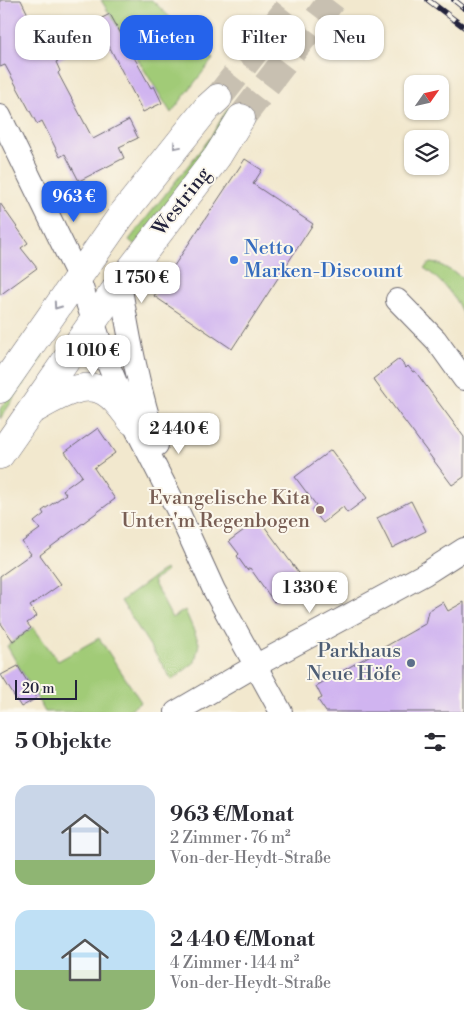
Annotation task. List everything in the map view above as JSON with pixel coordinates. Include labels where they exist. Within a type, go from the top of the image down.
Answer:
[{"type":"main road","name":"Westring","points":[[0,389],[78,276],[155,171],[218,98]]},
{"type":"main road","name":"Westring","points":[[0,455],[120,283],[217,157],[241,118]]},
{"type":"main road","points":[[30,412],[74,390],[97,388],[106,392],[132,421]]},
{"type":"street","points":[[0,116],[78,276],[106,359],[132,421],[178,510],[214,590],[281,712]]},
{"type":"street","points":[[120,283],[131,350],[145,411],[178,510]]},
{"type":"street","points":[[397,300],[436,340],[464,379]]},
{"type":"street","points":[[176,712],[255,666],[424,574],[464,548]]},
{"type":"green space","points":[[101,0],[152,0],[168,15],[120,15],[120,31]]},
{"type":"green space","points":[[138,60],[212,60],[171,113]]},
{"type":"green space","points":[[228,108],[232,111],[214,143],[135,245],[129,240],[210,138]]},
{"type":"green space","points":[[430,263],[439,264],[464,278],[464,321],[459,306],[449,291],[424,268]]},
{"type":"green space","points":[[39,352],[43,356],[0,419],[0,409]]},
{"type":"green space","points":[[165,569],[166,572],[153,581],[172,618],[185,610],[199,643],[195,662],[172,680],[121,601]]},
{"type":"green space","points":[[33,627],[58,661],[99,638],[141,702],[126,712],[45,712],[7,646]]},
{"type":"building","points":[[0,0],[21,0],[28,15],[15,15],[15,60],[60,60],[56,62],[60,71],[58,73],[93,139],[129,120],[138,138],[119,147],[124,158],[79,181],[65,154],[60,157],[42,121],[37,124],[5,65],[0,67]]},
{"type":"building","points":[[110,14],[120,32],[120,60],[135,60],[151,88],[154,86],[162,103],[143,112],[110,48],[110,15],[108,15]]},
{"type":"building","name":"Netto Marken-Discount","points":[[245,159],[262,170],[253,184],[313,224],[232,349],[154,296]]},
{"type":"building","points":[[0,203],[28,243],[21,248],[37,268],[0,295]]},
{"type":"building","points":[[399,359],[406,368],[408,366],[413,372],[415,371],[464,437],[464,477],[452,485],[373,379]]},
{"type":"building","points":[[98,428],[115,453],[94,468],[115,499],[40,555],[61,584],[30,606],[37,616],[27,623],[31,628],[13,641],[0,622],[0,576],[31,554],[22,542],[40,529],[34,522],[44,514],[42,511],[66,494],[63,490],[82,476],[65,452]]},
{"type":"building","points":[[331,450],[367,498],[347,513],[343,507],[323,523],[312,509],[316,505],[295,477]]},
{"type":"building","points":[[411,501],[426,531],[392,548],[377,518]]},
{"type":"building","points":[[259,519],[304,580],[298,584],[300,588],[282,601],[280,597],[274,602],[250,568],[247,570],[237,556],[239,554],[229,541]]},
{"type":"building","name":"Parkhaus Neue Höfe","points":[[443,602],[448,611],[464,602],[464,712],[326,712],[318,700],[322,698],[316,686],[425,624],[428,611]]},
{"type":"building","points":[[18,666],[37,698],[21,707],[1,675]]},
{"type":"tunnel","points":[[218,98],[295,0]]},
{"type":"tunnel","points":[[241,118],[332,0]]},
{"type":"railway","points":[[428,0],[464,27]]},
{"type":"railway","points":[[454,0],[464,8]]},
{"type":"place","name":"Netto Marken-Discount","points":[[234,260]]},
{"type":"place","name":"Evangelische Kita Unter'm Regenbogen","points":[[320,510]]},
{"type":"place","name":"Parkhaus Neue Höfe","points":[[411,663]]}]
